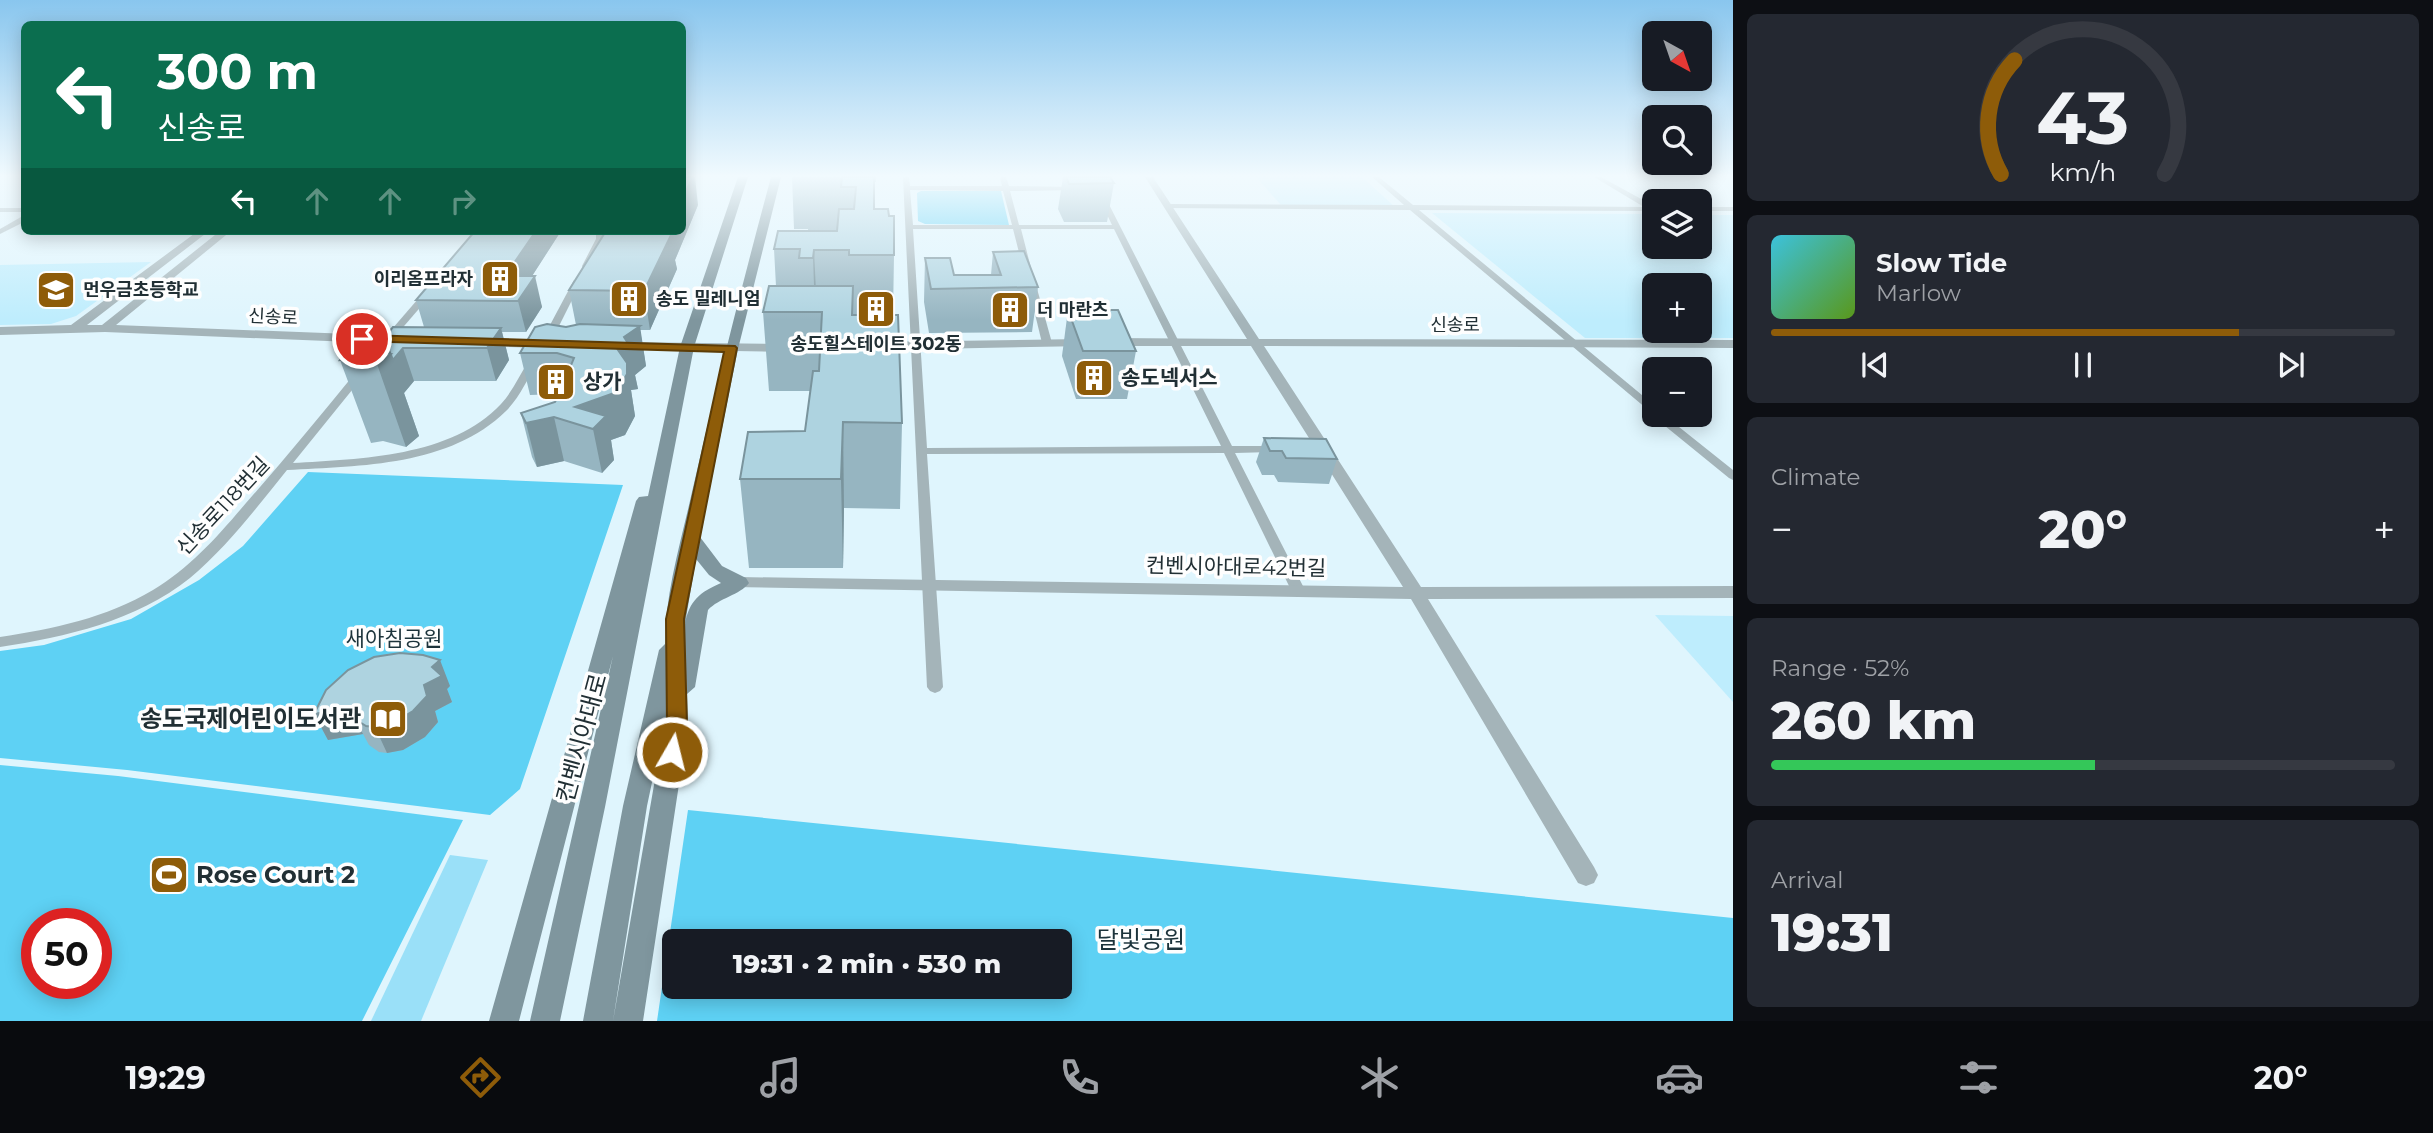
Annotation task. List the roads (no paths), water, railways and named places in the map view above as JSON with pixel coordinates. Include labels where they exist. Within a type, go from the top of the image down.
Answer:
[{"type":"main road","name":"컨벤시아대로","points":[[545,1021],[593,807],[687,346],[727,225]]},
{"type":"main road","points":[[598,1021],[635,806],[691,537],[731,348],[764,225]]},
{"type":"main road","name":"컨벤시아대로","points":[[504,1021],[649,485],[663,456]]},
{"type":"main road","points":[[691,537],[708,565],[721,577],[739,583]]},
{"type":"main road","points":[[628,1021],[698,608],[718,591],[739,583]]},
{"type":"main road","points":[[675,619],[677,725]]},
{"type":"street","points":[[1181,225],[1316,449],[1416,593],[1586,875]]},
{"type":"street","points":[[1432,225],[1642,401]]},
{"type":"street","points":[[935,687],[908,227],[1115,227],[1176,342],[1298,590]]},
{"type":"street","points":[[1017,227],[1047,343]]},
{"type":"street","points":[[74,329],[199,235]]},
{"type":"street","points":[[105,328],[221,235]]},
{"type":"street","points":[[285,467],[397,460],[460,436],[502,409],[551,344],[600,235]]},
{"type":"street","points":[[384,348],[430,290]]},
{"type":"street","name":"신송로","points":[[0,331],[105,328],[384,348]]},
{"type":"street","name":"신송로","points":[[865,346],[1253,341],[1733,344]]},
{"type":"street","points":[[466,342],[551,344]]},
{"type":"street","points":[[609,345],[800,347]]},
{"type":"street","name":"신송로118번길","points":[[0,642],[74,628],[111,616],[175,582],[208,554],[384,348]]},
{"type":"street","points":[[1673,427],[1733,476]]},
{"type":"street","points":[[922,452],[1296,449]]},
{"type":"street","name":"컨벤시아대로42번길","points":[[739,583],[930,588],[1416,593],[1733,592]]},
{"type":"place","name":"이리옴프라자","points":[[500,279]]},
{"type":"place","name":"먼우금초등학교","points":[[56,290]]},
{"type":"place","name":"송도 밀레니엄","points":[[629,299]]},
{"type":"place","name":"송도힐스테이트 302동","points":[[876,309]]},
{"type":"place","name":"더 마란츠","points":[[1010,310]]},
{"type":"place","name":"송도넥서스","points":[[1094,378]]},
{"type":"place","name":"상가","points":[[556,382]]},
{"type":"place","name":"송도국제어린이도서관","points":[[388,719]]},
{"type":"place","name":"Rose Court 2","points":[[169,875]]},
{"type":"park label","name":"새아침공원","points":[[394,639]]},
{"type":"park label","name":"달빛공원","points":[[1141,940]]}]
